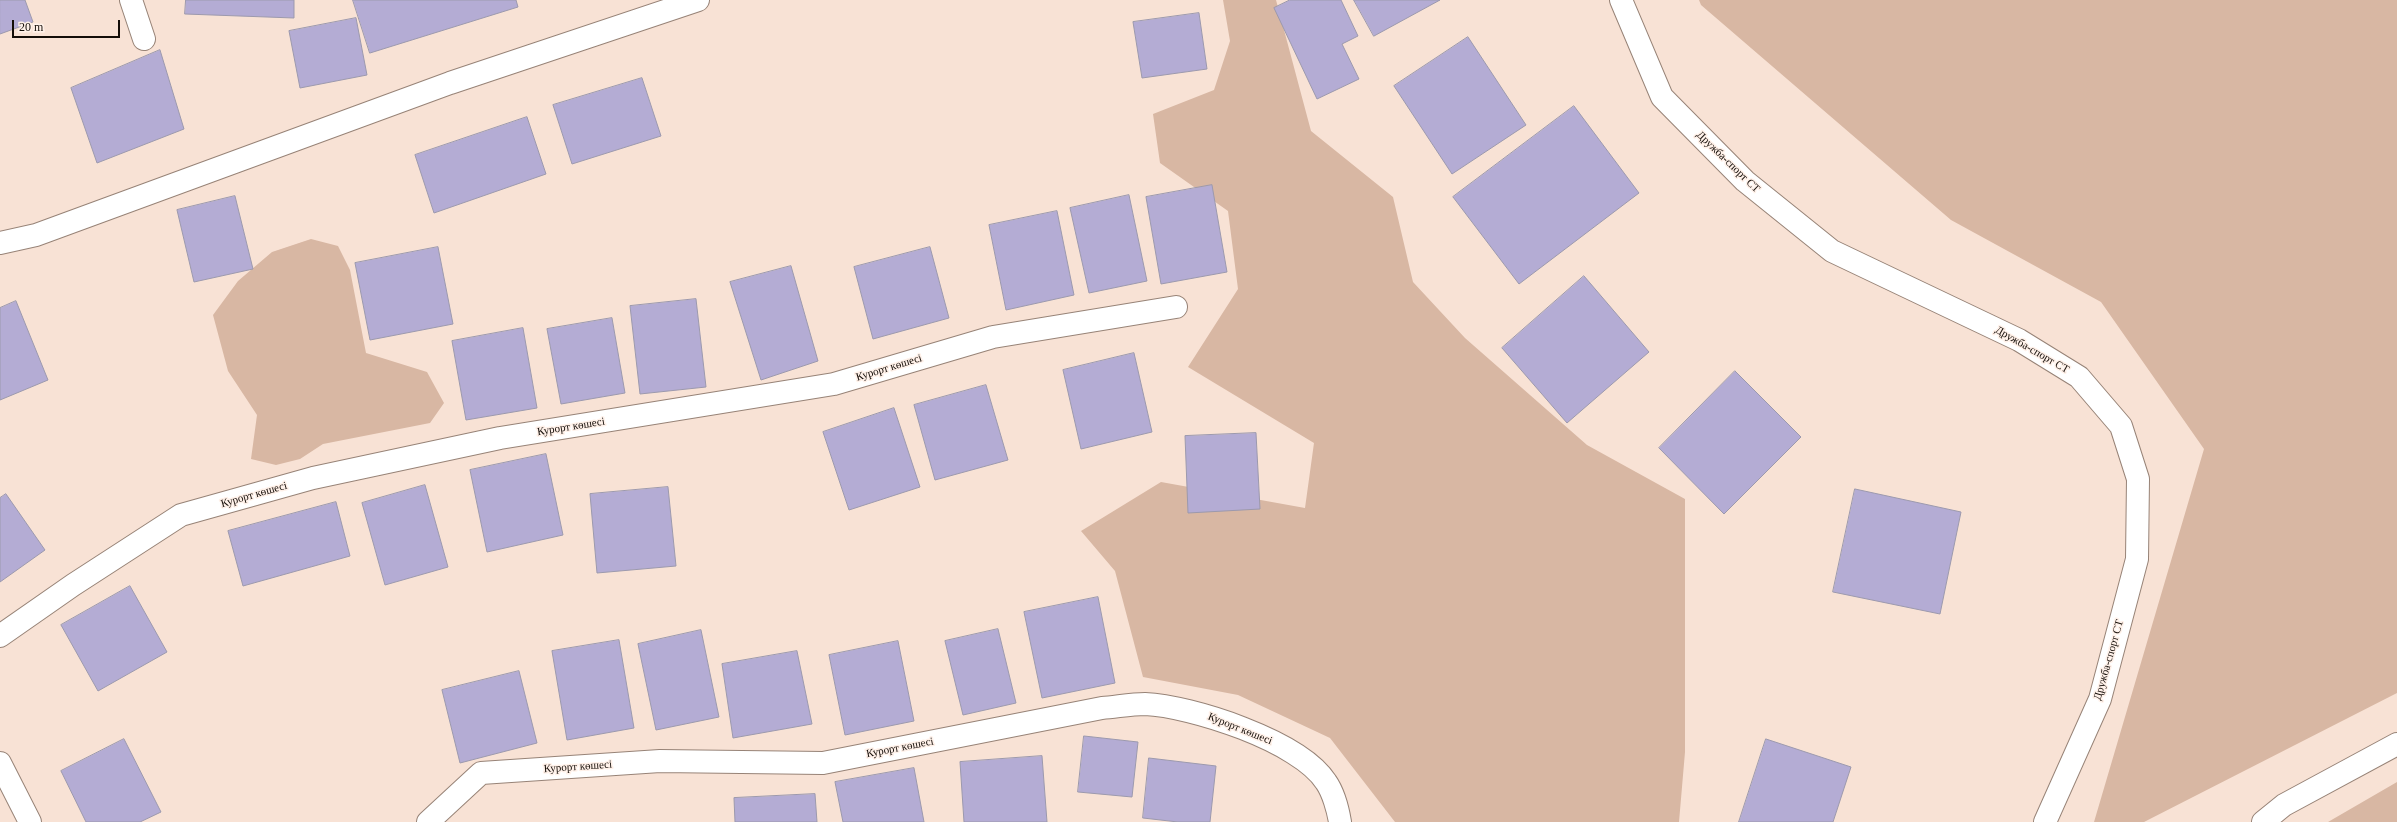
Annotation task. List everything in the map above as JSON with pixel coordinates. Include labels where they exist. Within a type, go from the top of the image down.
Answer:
[{"type":"street","points":[[131,0],[144,39]]},
{"type":"street","points":[[0,242],[36,235],[450,83],[698,0]]},
{"type":"street","name":"Дружба-спорт СТ","points":[[1621,0],[1662,97],[1745,181],[1832,251],[2019,340],[2079,377],[2121,426],[2138,479],[2137,559],[2100,699],[2046,822]]},
{"type":"street","name":"Курорт көшесі","points":[[0,636],[73,585],[181,515],[313,478],[500,438],[834,384],[993,337],[1176,307]]},
{"type":"street","name":"Курорт көшесі","points":[[428,822],[481,774],[660,761],[823,763],[1102,708],[1145,704],[1208,715],[1271,740],[1308,763],[1326,782],[1340,822]]},
{"type":"street","points":[[2263,822],[2284,805],[2397,744]]},
{"type":"street","points":[[0,763],[30,822]]},
{"type":"shaded area","points":[[1223,0],[1276,0],[1311,131],[1393,197],[1413,282],[1465,338],[1587,445],[1685,499],[1685,752],[1679,822],[1395,822],[1330,738],[1238,695],[1143,677],[1115,571],[1081,531],[1161,482],[1305,508],[1314,443],[1188,367],[1238,289],[1228,211],[1160,163],[1153,114],[1214,90],[1230,41]]},
{"type":"shaded area","points":[[1699,0],[2397,0],[2397,693],[2144,822],[2094,822],[2204,449],[2101,302],[1951,220],[1701,5]]},
{"type":"shaded area","points":[[311,239],[338,246],[350,270],[366,353],[427,372],[444,403],[430,423],[323,444],[300,459],[276,465],[251,459],[257,415],[228,371],[213,315],[238,281],[272,252]]},
{"type":"shaded area","points":[[2397,782],[2397,822],[2328,822]]},
{"type":"building","points":[[0,0],[25,0],[33,22],[0,34]]},
{"type":"building","points":[[186,0],[294,0],[294,18],[185,14]]},
{"type":"building","points":[[353,0],[516,0],[518,7],[370,53]]},
{"type":"building","points":[[1290,0],[1341,0],[1358,36],[1342,44],[1359,79],[1317,99],[1274,8]]},
{"type":"building","points":[[1354,0],[1440,0],[1374,36]]},
{"type":"building","points":[[1199,13],[1207,69],[1142,78],[1133,22]]},
{"type":"building","points":[[356,18],[367,75],[300,88],[289,31]]},
{"type":"building","points":[[1468,37],[1526,125],[1452,174],[1394,86]]},
{"type":"building","points":[[160,50],[184,129],[97,163],[71,88]]},
{"type":"building","points":[[642,78],[661,136],[572,164],[553,105]]},
{"type":"building","points":[[1574,106],[1639,193],[1519,284],[1453,197]]},
{"type":"building","points":[[527,117],[546,174],[434,213],[415,155]]},
{"type":"building","points":[[1212,185],[1227,272],[1161,284],[1146,197]]},
{"type":"building","points":[[1129,195],[1147,281],[1089,293],[1070,208]]},
{"type":"building","points":[[235,196],[253,269],[194,282],[177,210]]},
{"type":"building","points":[[1057,211],[1074,295],[1006,310],[989,225]]},
{"type":"building","points":[[438,247],[453,324],[370,340],[355,263]]},
{"type":"building","points":[[930,247],[949,318],[873,339],[854,267]]},
{"type":"building","points":[[791,266],[818,361],[761,380],[730,282]]},
{"type":"building","points":[[1584,276],[1649,352],[1567,423],[1502,348]]},
{"type":"building","points":[[696,299],[706,387],[640,394],[630,306]]},
{"type":"building","points":[[16,301],[48,380],[0,400],[0,308]]},
{"type":"building","points":[[612,318],[625,393],[561,404],[547,329]]},
{"type":"building","points":[[523,328],[537,408],[466,420],[452,341]]},
{"type":"building","points":[[1134,353],[1152,432],[1081,449],[1063,370]]},
{"type":"building","points":[[1735,371],[1801,437],[1724,514],[1659,448]]},
{"type":"building","points":[[986,385],[1008,460],[935,480],[914,405]]},
{"type":"building","points":[[894,408],[920,487],[849,510],[823,432]]},
{"type":"building","points":[[1256,433],[1260,509],[1188,513],[1185,436]]},
{"type":"building","points":[[546,454],[563,535],[487,552],[470,470]]},
{"type":"building","points":[[425,485],[448,567],[385,585],[362,503]]},
{"type":"building","points":[[668,487],[676,566],[597,573],[590,494]]},
{"type":"building","points":[[1855,489],[1961,512],[1940,614],[1833,592]]},
{"type":"building","points":[[6,494],[45,550],[0,582],[0,498]]},
{"type":"building","points":[[336,502],[350,556],[243,586],[228,531]]},
{"type":"building","points":[[130,586],[167,652],[98,691],[61,625]]},
{"type":"building","points":[[1098,597],[1115,683],[1042,698],[1024,612]]},
{"type":"building","points":[[998,629],[1016,703],[963,715],[945,641]]},
{"type":"building","points":[[701,630],[719,717],[656,730],[638,644]]},
{"type":"building","points":[[619,640],[634,728],[567,740],[552,651]]},
{"type":"building","points":[[898,641],[914,721],[845,735],[829,655]]},
{"type":"building","points":[[797,651],[812,724],[733,738],[722,664]]},
{"type":"building","points":[[519,671],[537,743],[460,763],[442,690]]},
{"type":"building","points":[[1084,736],[1138,742],[1132,797],[1078,792]]},
{"type":"building","points":[[124,739],[161,812],[140,822],[86,822],[61,771]]},
{"type":"building","points":[[1766,739],[1851,767],[1833,822],[1739,822]]},
{"type":"building","points":[[1042,756],[1047,822],[964,822],[960,762]]},
{"type":"building","points":[[1149,758],[1216,766],[1210,822],[1178,822],[1143,818]]},
{"type":"building","points":[[914,768],[924,822],[843,822],[835,782]]},
{"type":"building","points":[[815,794],[817,822],[735,822],[734,798]]}]
